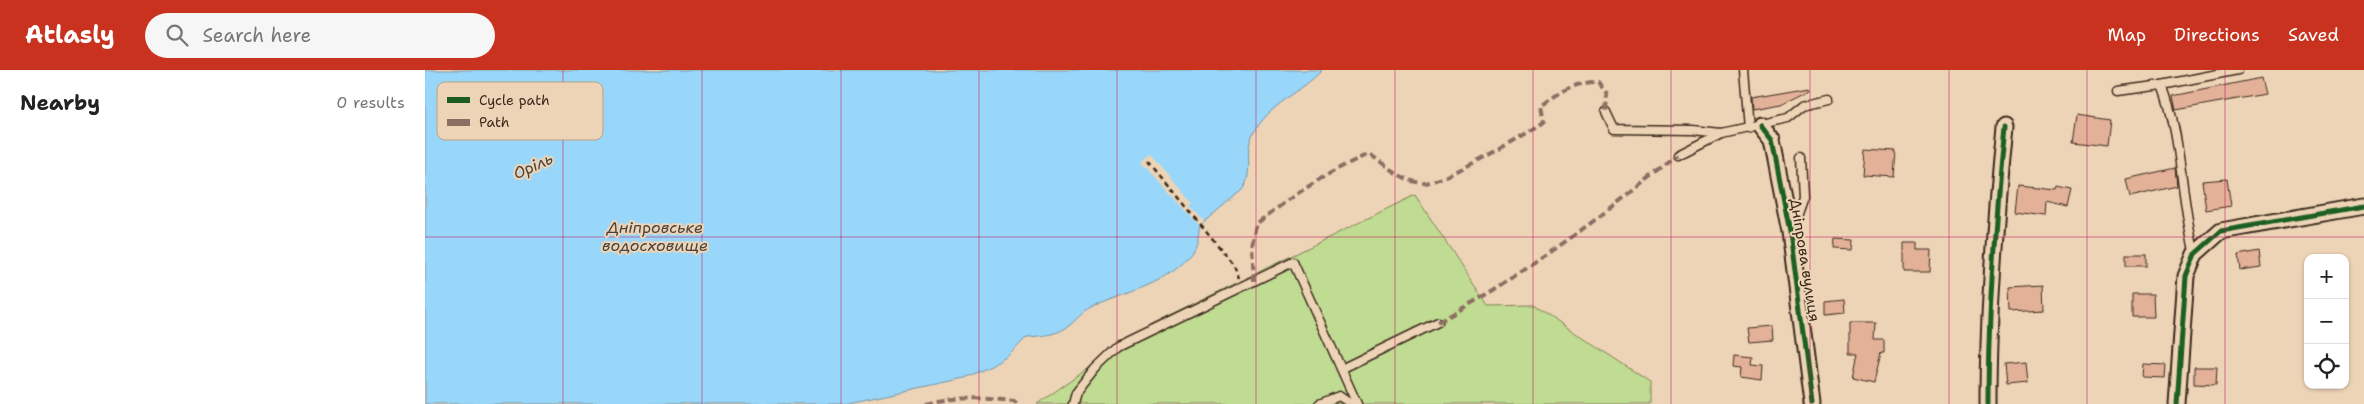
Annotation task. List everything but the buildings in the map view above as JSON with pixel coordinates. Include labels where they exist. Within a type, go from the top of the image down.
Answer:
[{"type":"street","name":"Дніпрова вулиця","points":[[1754,127],[1772,140],[1790,232],[1812,404]]},
{"type":"street","points":[[1988,404],[1989,332],[1995,220],[2004,127]]},
{"type":"street","points":[[2177,404],[2186,276],[2195,254],[2221,231],[2364,206]]},
{"type":"lane","points":[[1743,70],[1754,127]]},
{"type":"lane","points":[[2118,91],[2162,85],[2238,70]]},
{"type":"lane","points":[[2162,85],[2171,113],[2187,219],[2195,254]]},
{"type":"lane","points":[[1606,112],[1614,129],[1693,130],[1721,133],[1788,118],[1804,105],[1829,99]]},
{"type":"lane","points":[[1678,155],[1721,133]]},
{"type":"lane","points":[[1790,232],[1803,196],[1801,158]]},
{"type":"lane","points":[[1073,404],[1076,393],[1095,369],[1118,347],[1293,262],[1343,368],[1357,404]]},
{"type":"lane","points":[[1343,368],[1438,322]]},
{"type":"lane","points":[[1319,404],[1339,396],[1351,404]]},
{"type":"path","points":[[1149,161],[1234,265],[1243,287]]},
{"type":"green space","points":[[1415,195],[1488,306],[1533,305],[1650,382],[1650,404],[1037,404],[1151,325]]},
{"type":"water","name":"Дніпровське водосховище","points":[[425,70],[1322,70],[1277,106],[1260,124],[1250,141],[1248,176],[1242,190],[1200,225],[1195,248],[1173,272],[1146,286],[1088,310],[1060,331],[1027,337],[1009,355],[965,378],[844,404],[425,404]]},
{"type":"pier","points":[[1151,154],[1193,203],[1190,206],[1204,221],[1200,226],[1142,162]]},
{"type":"marked path","points":[[1254,281],[1252,246],[1256,224],[1310,185],[1339,168],[1369,154],[1394,172],[1408,179],[1423,183],[1433,181],[1484,157],[1544,122],[1541,106],[1561,92],[1589,82],[1598,82],[1607,94],[1606,112]]},
{"type":"marked path","points":[[1438,322],[1532,265],[1620,201],[1678,155]]},
{"type":"marked path","points":[[926,404],[970,398],[1014,401],[1017,404]]},
{"type":"cycle path","points":[[1760,125],[1772,140],[1790,232],[1812,404]]},
{"type":"cycle path","points":[[1988,404],[1989,334],[2004,127]]},
{"type":"cycle path","points":[[2177,404],[2186,276],[2195,254],[2221,231],[2364,206]]},
{"type":"water label","name":"Оріль","points":[[533,166]]}]
